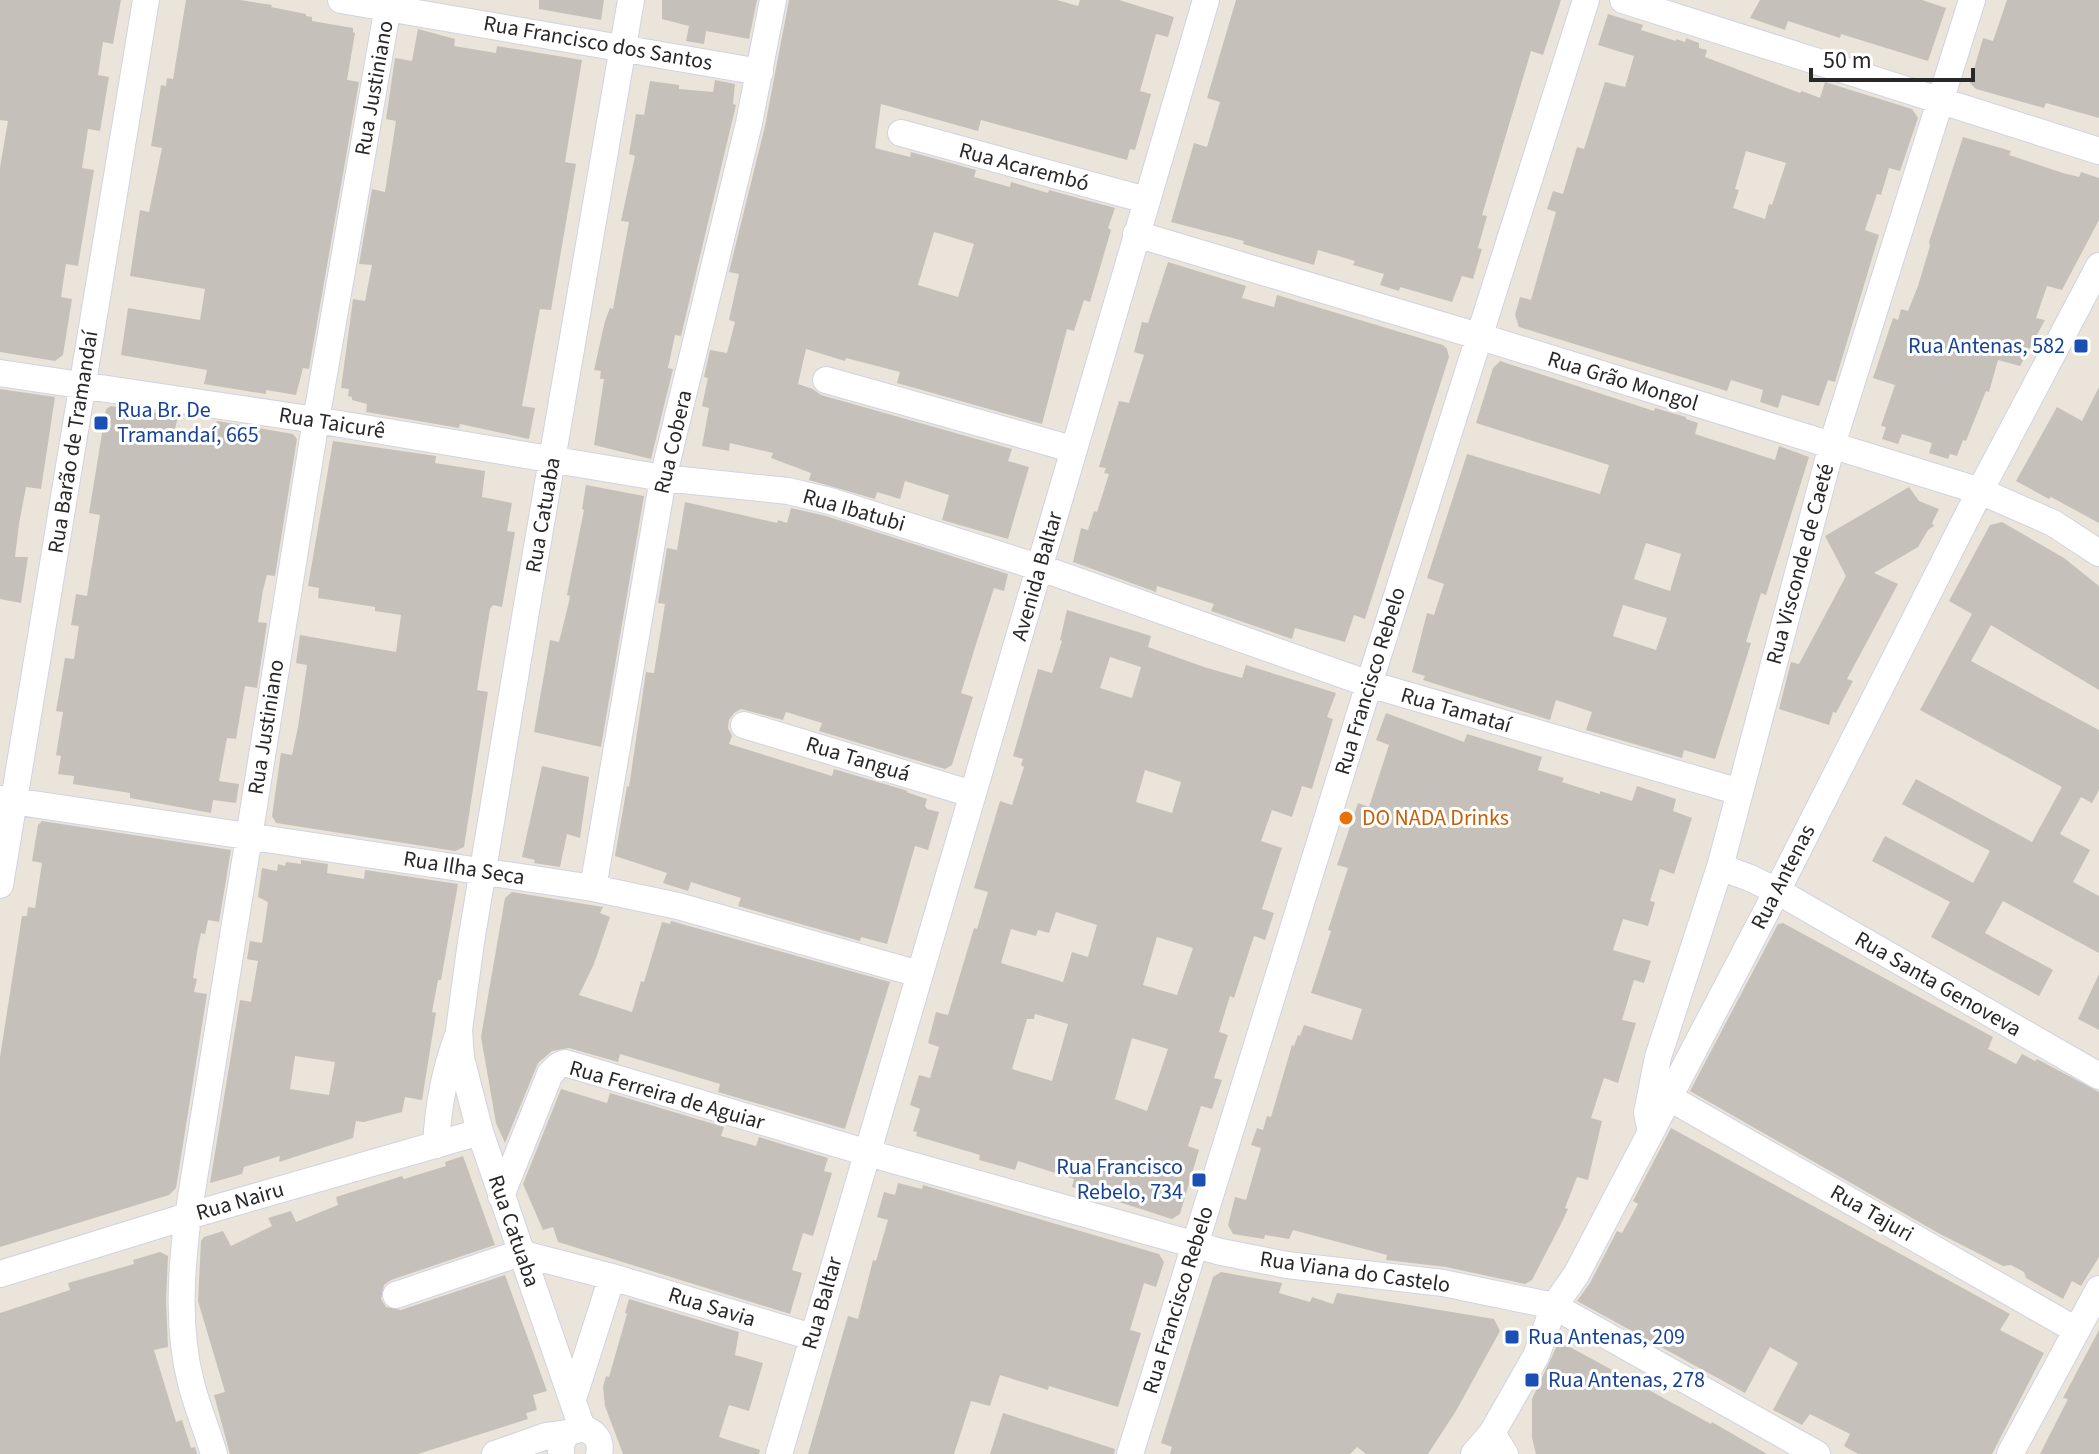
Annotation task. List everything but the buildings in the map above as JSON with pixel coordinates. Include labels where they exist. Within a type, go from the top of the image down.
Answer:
[{"type":"street","name":"Rua Barão de Tramandaí","points":[[0,885],[7,800],[83,386],[146,0]]},
{"type":"street","name":"Rua Francisco dos Santos","points":[[341,0],[389,3],[760,72]]},
{"type":"street","name":"Rua Catuaba","points":[[436,1145],[445,1070],[459,1030],[631,0]]},
{"type":"street","name":"Rua Cobera","points":[[593,888],[663,478],[760,72],[773,0]]},
{"type":"street","name":"Avenida Baltar","points":[[868,1153],[1206,0]]},
{"type":"street","name":"Rua Francisco Rebelo","points":[[1130,1454],[1478,336],[1586,0]]},
{"type":"street","points":[[1623,0],[2099,151]]},
{"type":"street","name":"Rua Visconde de Caeté","points":[[1651,1131],[1647,1113],[1655,1071],[1720,867],[1832,445],[1972,0]]},
{"type":"street","name":"Rua Justiniano","points":[[214,1454],[191,1382],[184,1346],[181,1296],[188,1216],[316,420],[389,3]]},
{"type":"street","name":"Rua Acarembó","points":[[901,133],[1146,200]]},
{"type":"street","name":"Rua Grão Mongol","points":[[1136,234],[1980,491],[2053,523],[2099,553]]},
{"type":"street","name":"Rua Antenas","points":[[1474,1454],[1498,1444],[1554,1306],[1576,1275],[1777,891],[1980,491],[2092,285],[2099,266]]},
{"type":"street","name":"Rua Taicurê","points":[[0,373],[316,420],[663,478]]},
{"type":"street","points":[[826,380],[1072,449]]},
{"type":"street","name":"Rua Ibatubi","points":[[663,478],[788,491],[830,501],[1041,568]]},
{"type":"street","name":"Rua Tamataí","points":[[1041,568],[1369,684],[1740,792]]},
{"type":"street","name":"Rua Tanguá","points":[[744,725],[972,794]]},
{"type":"street","name":"Rua Ilha Seca","points":[[7,800],[593,888],[678,906],[919,974]]},
{"type":"street","name":"Rua Santa Genoveva","points":[[1720,867],[1777,891],[2099,1076]]},
{"type":"street","name":"Rua Catuaba","points":[[459,1030],[461,1058],[480,1132],[573,1399],[570,1438],[596,1435],[600,1442],[599,1454]]},
{"type":"street","name":"Rua Ferreira de Aguiar","points":[[501,1196],[550,1074],[565,1063],[868,1153]]},
{"type":"street","name":"Rua Tajuri","points":[[1668,1097],[2076,1330]]},
{"type":"street","name":"Rua Nairu","points":[[0,1274],[480,1132]]},
{"type":"street","name":"Rua Viana do Castelo","points":[[868,1153],[1196,1245],[1287,1265],[1443,1283],[1554,1306],[1817,1454]]},
{"type":"street","name":"Rua Baltar","points":[[779,1454],[868,1153]]},
{"type":"street","points":[[396,1295],[520,1253]]},
{"type":"street","name":"Rua Savia","points":[[520,1253],[812,1337]]},
{"type":"street","points":[[573,1399],[612,1277]]},
{"type":"street","points":[[2010,1454],[2099,1289]]},
{"type":"street","points":[[510,1452],[546,1436],[570,1438]]},
{"type":"place","name":"Rua Antenas, 582","points":[[2081,346]]},
{"type":"place","name":"Rua Br. De Tramandaí, 665","points":[[101,423]]},
{"type":"place","name":"DO NADA Drinks","points":[[1346,818]]},
{"type":"place","name":"Rua Francisco Rebelo, 734","points":[[1199,1180]]},
{"type":"place","name":"Rua Antenas, 209","points":[[1512,1337]]},
{"type":"place","name":"Rua Antenas, 278","points":[[1532,1380]]}]
